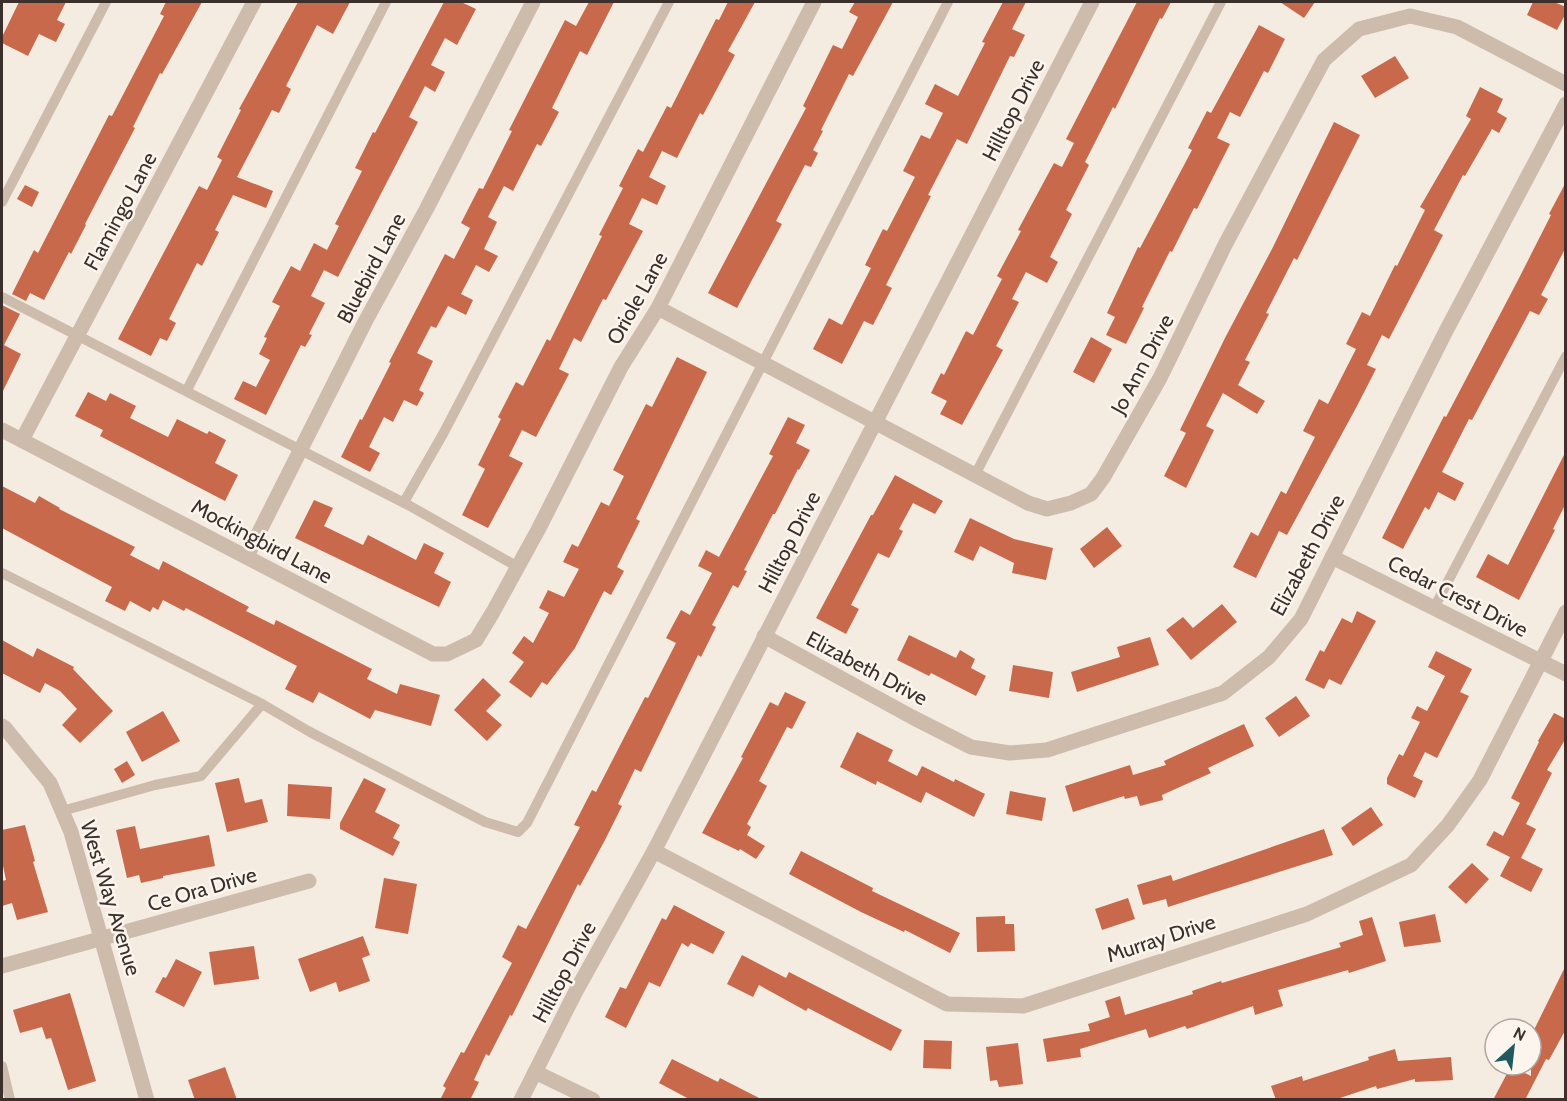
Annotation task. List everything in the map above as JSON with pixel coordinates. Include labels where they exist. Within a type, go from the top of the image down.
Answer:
[{"type":"street","name":"Flamingo Lane","points":[[22,441],[254,2]]},
{"type":"street","name":"Bluebird Lane","points":[[247,556],[533,2]]},
{"type":"street","name":"Oriole Lane","points":[[493,612],[621,368],[658,308],[814,2]]},
{"type":"street","name":"Hilltop Drive","points":[[521,1100],[576,991],[654,851],[1092,2]]},
{"type":"street","name":"Jo Ann Drive","points":[[658,308],[1028,503],[1047,509],[1071,503],[1091,494],[1103,478],[1160,378],[1226,243],[1324,60],[1359,30],[1410,16],[1457,27],[1566,84]]},
{"type":"street","name":"Elizabeth Drive","points":[[764,636],[971,747],[1010,753],[1047,750],[1223,693],[1269,657],[1301,619],[1446,331],[1566,104]]},
{"type":"street","name":"Mockingbird Lane","points":[[2,430],[433,654],[447,654],[476,640],[493,612]]},
{"type":"street","name":"Cedar Crest Drive","points":[[1332,557],[1566,674]]},
{"type":"street","name":"Murray Drive","points":[[654,851],[947,1004],[1023,1006],[1307,914],[1411,865],[1448,825],[1479,780],[1566,612]]},
{"type":"street","name":"West Way Avenue","points":[[2,726],[50,783],[71,832],[147,1100]]},
{"type":"street","name":"Ce Ora Drive","points":[[2,966],[309,881]]},
{"type":"street","points":[[535,1072],[593,1100]]},
{"type":"lane","points":[[2,202],[106,2]]},
{"type":"lane","points":[[187,390],[386,2]]},
{"type":"lane","points":[[404,502],[443,434],[669,2]]},
{"type":"lane","points":[[2,573],[262,704],[321,738],[485,822],[518,832],[527,823],[638,610],[761,363],[948,2]]},
{"type":"lane","points":[[975,475],[1221,2]]},
{"type":"lane","points":[[2,297],[77,337],[187,390],[300,451],[404,502],[518,567]]},
{"type":"lane","points":[[1434,608],[1566,356]]},
{"type":"lane","points":[[62,811],[155,785],[201,776],[262,704]]},
{"type":"lane","points":[[2,1066],[10,1100]]},
{"type":"building","points":[[19,2],[66,2],[57,20],[65,24],[56,42],[39,34],[28,56],[2,43],[2,37]]},
{"type":"building","points":[[166,2],[202,2],[162,74],[160,73],[86,225],[44,300],[30,293],[26,301],[12,294],[34,250],[38,253],[109,115],[112,116],[164,16],[160,14]]},
{"type":"building","points":[[298,2],[350,2],[333,34],[317,25],[286,86],[291,89],[279,113],[272,110],[237,177],[273,191],[266,208],[233,195],[215,230],[219,232],[202,266],[197,263],[169,319],[176,323],[167,341],[160,338],[151,356],[118,339],[199,186],[207,190],[222,160],[217,157],[241,110],[239,109]]},
{"type":"building","points":[[444,2],[461,2],[476,9],[457,45],[445,38],[431,65],[445,72],[435,92],[425,86],[409,117],[418,122],[338,277],[324,270],[311,296],[325,303],[309,334],[312,335],[305,347],[301,345],[266,415],[234,399],[243,381],[256,387],[270,360],[259,354],[267,338],[264,337],[280,306],[272,302],[291,266],[300,271],[314,243],[327,250],[339,226],[335,224],[362,171],[355,168]]},
{"type":"building","points":[[589,2],[614,2],[587,55],[580,51],[552,108],[559,112],[541,146],[537,144],[513,191],[504,186],[488,217],[497,222],[484,249],[498,256],[489,272],[476,265],[461,294],[473,300],[466,315],[448,306],[436,328],[431,326],[417,353],[433,361],[419,390],[424,393],[417,406],[404,400],[393,422],[384,417],[369,447],[380,453],[370,472],[341,457],[360,419],[362,420],[445,254],[454,259],[470,228],[461,223],[479,188],[483,189],[512,131],[509,130],[565,20],[576,26]]},
{"type":"building","points":[[728,2],[755,2],[728,51],[735,55],[703,115],[700,113],[677,158],[662,151],[649,177],[666,186],[657,205],[642,198],[629,224],[643,231],[581,342],[574,338],[559,369],[569,374],[536,437],[522,430],[509,456],[523,463],[488,528],[462,515],[485,469],[478,465],[501,419],[498,417],[516,382],[523,386],[547,339],[550,341],[602,236],[599,235],[623,188],[619,186],[638,149],[643,152],[667,106],[671,108],[716,19],[719,20]]},
{"type":"building","points":[[855,2],[893,2],[853,76],[849,74],[813,150],[818,153],[811,167],[805,165],[776,221],[782,224],[737,308],[708,293],[806,108],[803,106],[833,45],[842,49],[858,17],[849,12]]},
{"type":"building","points":[[1003,2],[1026,2],[1012,29],[1025,35],[1014,57],[1010,56],[967,144],[957,139],[886,285],[892,288],[873,325],[864,321],[842,364],[813,349],[829,318],[842,325],[871,268],[865,265],[883,229],[887,231],[915,177],[903,171],[921,135],[930,139],[943,113],[925,104],[935,84],[958,96]]},
{"type":"building","points":[[1137,2],[1171,2],[1162,19],[1160,18],[1115,109],[1113,107],[1085,162],[1089,165],[1066,210],[1072,214],[1050,257],[1058,262],[1047,283],[1026,272],[1012,299],[1019,302],[996,346],[1003,350],[962,425],[940,414],[947,401],[931,393],[941,373],[944,375],[966,331],[973,335],[1002,279],[997,276],[1021,231],[1018,230],[1054,163],[1062,167],[1074,143],[1066,139]]},
{"type":"building","points":[[1280,2],[1315,2],[1304,18]]},
{"type":"building","points":[[1533,2],[1554,2],[1566,7],[1566,13],[1557,30],[1527,15]]},
{"type":"building","points":[[1259,25],[1285,39],[1268,73],[1264,71],[1240,117],[1230,112],[1217,138],[1230,144],[1197,209],[1194,208],[1172,252],[1170,251],[1126,344],[1106,335],[1115,317],[1107,313],[1138,247],[1140,248],[1192,150],[1188,148],[1207,111],[1211,113]]},
{"type":"building","points":[[1395,56],[1409,78],[1375,98],[1361,76]]},
{"type":"building","points":[[1480,87],[1503,99],[1497,112],[1507,118],[1499,133],[1492,129],[1465,176],[1463,175],[1434,230],[1443,235],[1389,339],[1382,335],[1367,365],[1376,369],[1287,535],[1279,531],[1256,578],[1233,567],[1251,532],[1258,536],[1281,491],[1286,494],[1315,437],[1303,431],[1319,399],[1328,404],[1356,349],[1346,344],[1362,312],[1370,316],[1395,265],[1397,266],[1425,210],[1420,207],[1471,119],[1466,116]]},
{"type":"building","points":[[1334,122],[1360,135],[1297,260],[1294,258],[1266,313],[1269,314],[1245,360],[1250,362],[1238,385],[1265,401],[1257,414],[1223,393],[1206,426],[1214,430],[1186,488],[1164,476],[1186,433],[1180,430]]},
{"type":"building","points":[[1566,182],[1566,247],[1541,295],[1548,299],[1539,315],[1530,311],[1442,472],[1464,483],[1455,501],[1438,492],[1429,510],[1425,507],[1403,549],[1382,538],[1444,416],[1446,417],[1517,282]]},
{"type":"building","points":[[25,185],[39,192],[32,207],[17,199]]},
{"type":"building","points":[[2,305],[20,314],[4,345],[21,354],[2,393]]},
{"type":"building","points":[[1091,337],[1112,349],[1094,383],[1073,372]]},
{"type":"building","points":[[677,357],[707,372],[636,519],[640,521],[617,567],[624,571],[611,595],[604,591],[575,648],[547,685],[542,682],[531,698],[509,682],[524,662],[512,653],[524,636],[533,643],[549,613],[539,608],[548,590],[564,597],[579,569],[563,562],[572,544],[578,547],[601,502],[609,506],[624,476],[613,470],[646,404],[652,407]]},
{"type":"building","points":[[88,392],[106,401],[110,393],[136,406],[130,418],[168,437],[177,419],[207,434],[209,431],[226,440],[215,463],[238,475],[225,501],[100,436],[103,430],[75,416]]},
{"type":"building","points":[[788,417],[805,425],[796,443],[810,450],[773,514],[744,570],[747,571],[738,588],[733,585],[712,625],[716,627],[701,657],[698,655],[641,772],[635,769],[618,804],[622,806],[605,840],[580,886],[578,884],[512,1016],[510,1015],[489,1056],[486,1054],[474,1080],[479,1082],[470,1100],[440,1100],[446,1088],[443,1086],[461,1052],[464,1053],[512,963],[502,957],[518,925],[526,929],[580,827],[574,825],[592,790],[596,792],[676,643],[666,638],[681,610],[690,615],[712,573],[698,566],[706,550],[719,557],[773,456],[769,454]]},
{"type":"building","points":[[1566,451],[1566,503],[1553,529],[1555,530],[1519,600],[1476,577],[1488,554],[1508,565]]},
{"type":"building","points":[[895,475],[943,501],[935,514],[913,503],[899,529],[903,531],[889,558],[878,553],[851,605],[859,609],[846,634],[816,618]]},
{"type":"building","points":[[2,486],[35,503],[39,496],[59,509],[135,547],[130,555],[159,570],[163,561],[249,607],[246,611],[274,625],[276,620],[372,669],[367,679],[397,694],[400,684],[440,695],[431,726],[375,710],[370,719],[319,692],[313,703],[285,689],[297,666],[186,608],[184,611],[163,600],[158,610],[153,607],[150,612],[130,601],[125,611],[105,601],[112,587],[2,528]]},
{"type":"building","points":[[314,500],[333,508],[324,526],[363,545],[368,535],[416,560],[424,543],[444,553],[434,573],[451,582],[439,607],[295,538]]},
{"type":"building","points":[[970,518],[1014,539],[1053,548],[1046,580],[1012,573],[1014,563],[980,546],[973,561],[954,552]]},
{"type":"building","points":[[1107,527],[1122,546],[1094,568],[1080,549]]},
{"type":"building","points":[[1222,604],[1237,622],[1191,660],[1166,630],[1183,617],[1193,628]]},
{"type":"building","points":[[1357,611],[1376,621],[1341,685],[1329,679],[1324,689],[1305,680],[1320,650],[1324,652],[1342,618],[1352,623]]},
{"type":"building","points":[[909,635],[956,658],[960,650],[975,659],[971,668],[986,676],[976,696],[931,673],[929,676],[897,660]]},
{"type":"building","points":[[1150,637],[1159,665],[1077,692],[1071,672],[1120,657],[1117,647]]},
{"type":"building","points":[[2,640],[33,657],[37,648],[74,667],[73,669],[113,711],[80,743],[62,725],[77,709],[60,691],[45,683],[40,693],[2,673]]},
{"type":"building","points":[[1436,651],[1472,669],[1460,692],[1469,696],[1437,758],[1425,752],[1413,776],[1423,781],[1415,798],[1387,784],[1387,778],[1399,754],[1403,756],[1420,722],[1411,718],[1417,706],[1427,711],[1445,676],[1428,667]]},
{"type":"building","points":[[1013,665],[1053,672],[1049,698],[1009,691]]},
{"type":"building","points":[[483,678],[501,695],[486,711],[502,725],[487,741],[454,710]]},
{"type":"building","points":[[785,692],[806,702],[792,729],[787,727],[759,781],[767,786],[747,824],[751,827],[747,835],[765,846],[756,859],[740,849],[739,851],[702,833],[743,758],[741,757],[770,702],[778,706]]},
{"type":"building","points":[[1296,696],[1310,716],[1279,737],[1265,718]]},
{"type":"building","points":[[163,711],[180,741],[142,762],[126,732]]},
{"type":"building","points":[[1554,713],[1566,719],[1566,738],[1547,770],[1552,773],[1526,824],[1536,829],[1521,858],[1543,869],[1531,892],[1500,876],[1510,857],[1486,845],[1494,831],[1503,836],[1520,803],[1511,798]]},
{"type":"building","points":[[1244,724],[1254,746],[1208,768],[1211,773],[1162,795],[1163,800],[1140,806],[1137,796],[1125,799],[1124,796],[1073,812],[1065,786],[1130,765],[1133,775],[1166,765],[1164,761]]},
{"type":"building","points":[[857,732],[893,750],[888,761],[917,776],[922,766],[985,794],[974,817],[926,792],[921,803],[877,781],[876,785],[840,767]]},
{"type":"building","points":[[127,761],[135,775],[122,783],[114,769]]},
{"type":"building","points":[[239,778],[245,803],[262,799],[268,822],[227,832],[215,783]]},
{"type":"building","points":[[364,778],[386,789],[375,812],[400,825],[393,838],[400,842],[393,856],[340,829],[340,823]]},
{"type":"building","points":[[288,784],[332,787],[330,819],[287,816]]},
{"type":"building","points":[[1010,791],[1046,798],[1042,821],[1006,814]]},
{"type":"building","points":[[1371,807],[1383,825],[1353,846],[1341,828]]},
{"type":"building","points":[[25,825],[48,912],[17,920],[12,903],[2,906],[2,881],[6,880],[2,861],[2,830]]},
{"type":"building","points":[[135,826],[140,849],[209,835],[215,866],[163,876],[163,878],[141,883],[139,875],[127,878],[116,830]]},
{"type":"building","points":[[1324,829],[1333,855],[1168,907],[1166,899],[1143,905],[1137,885],[1171,875],[1173,881]]},
{"type":"building","points":[[801,851],[873,888],[872,891],[960,933],[950,953],[905,930],[904,932],[861,912],[789,874]]},
{"type":"building","points":[[1472,863],[1489,879],[1466,904],[1448,887]]},
{"type":"building","points":[[384,878],[417,884],[408,934],[375,928]]},
{"type":"building","points":[[1128,898],[1135,919],[1102,930],[1095,909]]},
{"type":"building","points":[[674,905],[725,932],[713,954],[691,943],[688,947],[682,943],[660,987],[649,982],[626,1028],[605,1017],[620,987],[626,989],[662,918],[666,920]]},
{"type":"building","points":[[1435,914],[1441,942],[1404,947],[1399,922]]},
{"type":"building","points":[[1005,916],[1005,924],[1014,924],[1015,951],[977,952],[976,917]]},
{"type":"building","points":[[1372,917],[1386,961],[1349,973],[1348,970],[1278,990],[1283,1006],[1255,1015],[1253,1006],[1187,1029],[1185,1026],[1149,1038],[1146,1029],[1080,1049],[1081,1057],[1047,1062],[1043,1039],[1090,1031],[1088,1024],[1110,1017],[1105,1001],[1120,996],[1125,1015],[1193,994],[1192,991],[1221,981],[1222,983],[1341,947],[1339,943],[1363,935],[1359,921]]},
{"type":"building","points":[[363,936],[370,955],[362,958],[370,981],[339,992],[336,982],[310,992],[298,959]]},
{"type":"building","points":[[254,946],[259,979],[214,985],[209,952]]},
{"type":"building","points":[[742,955],[786,978],[789,972],[902,1030],[891,1051],[808,1008],[806,1011],[759,985],[753,997],[727,984]]},
{"type":"building","points":[[176,959],[202,972],[184,1007],[155,992]]},
{"type":"building","points":[[1566,965],[1566,1029],[1549,1060],[1546,1059],[1543,1065],[1543,1017],[1540,1017]]},
{"type":"building","points":[[70,993],[96,1081],[68,1090],[51,1038],[46,1039],[42,1027],[20,1033],[13,1010]]},
{"type":"building","points":[[924,1040],[952,1041],[951,1069],[923,1068]]},
{"type":"building","points":[[1018,1043],[1023,1084],[999,1087],[997,1080],[990,1081],[986,1047]]},
{"type":"building","points":[[1395,1049],[1398,1061],[1451,1057],[1453,1080],[1415,1082],[1415,1079],[1377,1089],[1376,1086],[1334,1100],[1276,1100],[1271,1086],[1302,1076],[1303,1081],[1369,1060],[1368,1057]]},
{"type":"building","points":[[672,1059],[718,1082],[720,1078],[763,1100],[691,1100],[659,1083]]},
{"type":"building","points":[[225,1067],[237,1100],[195,1100],[188,1080]]},
{"type":"building","points":[[1505,1077],[1537,1077],[1525,1100],[1493,1100]]}]
